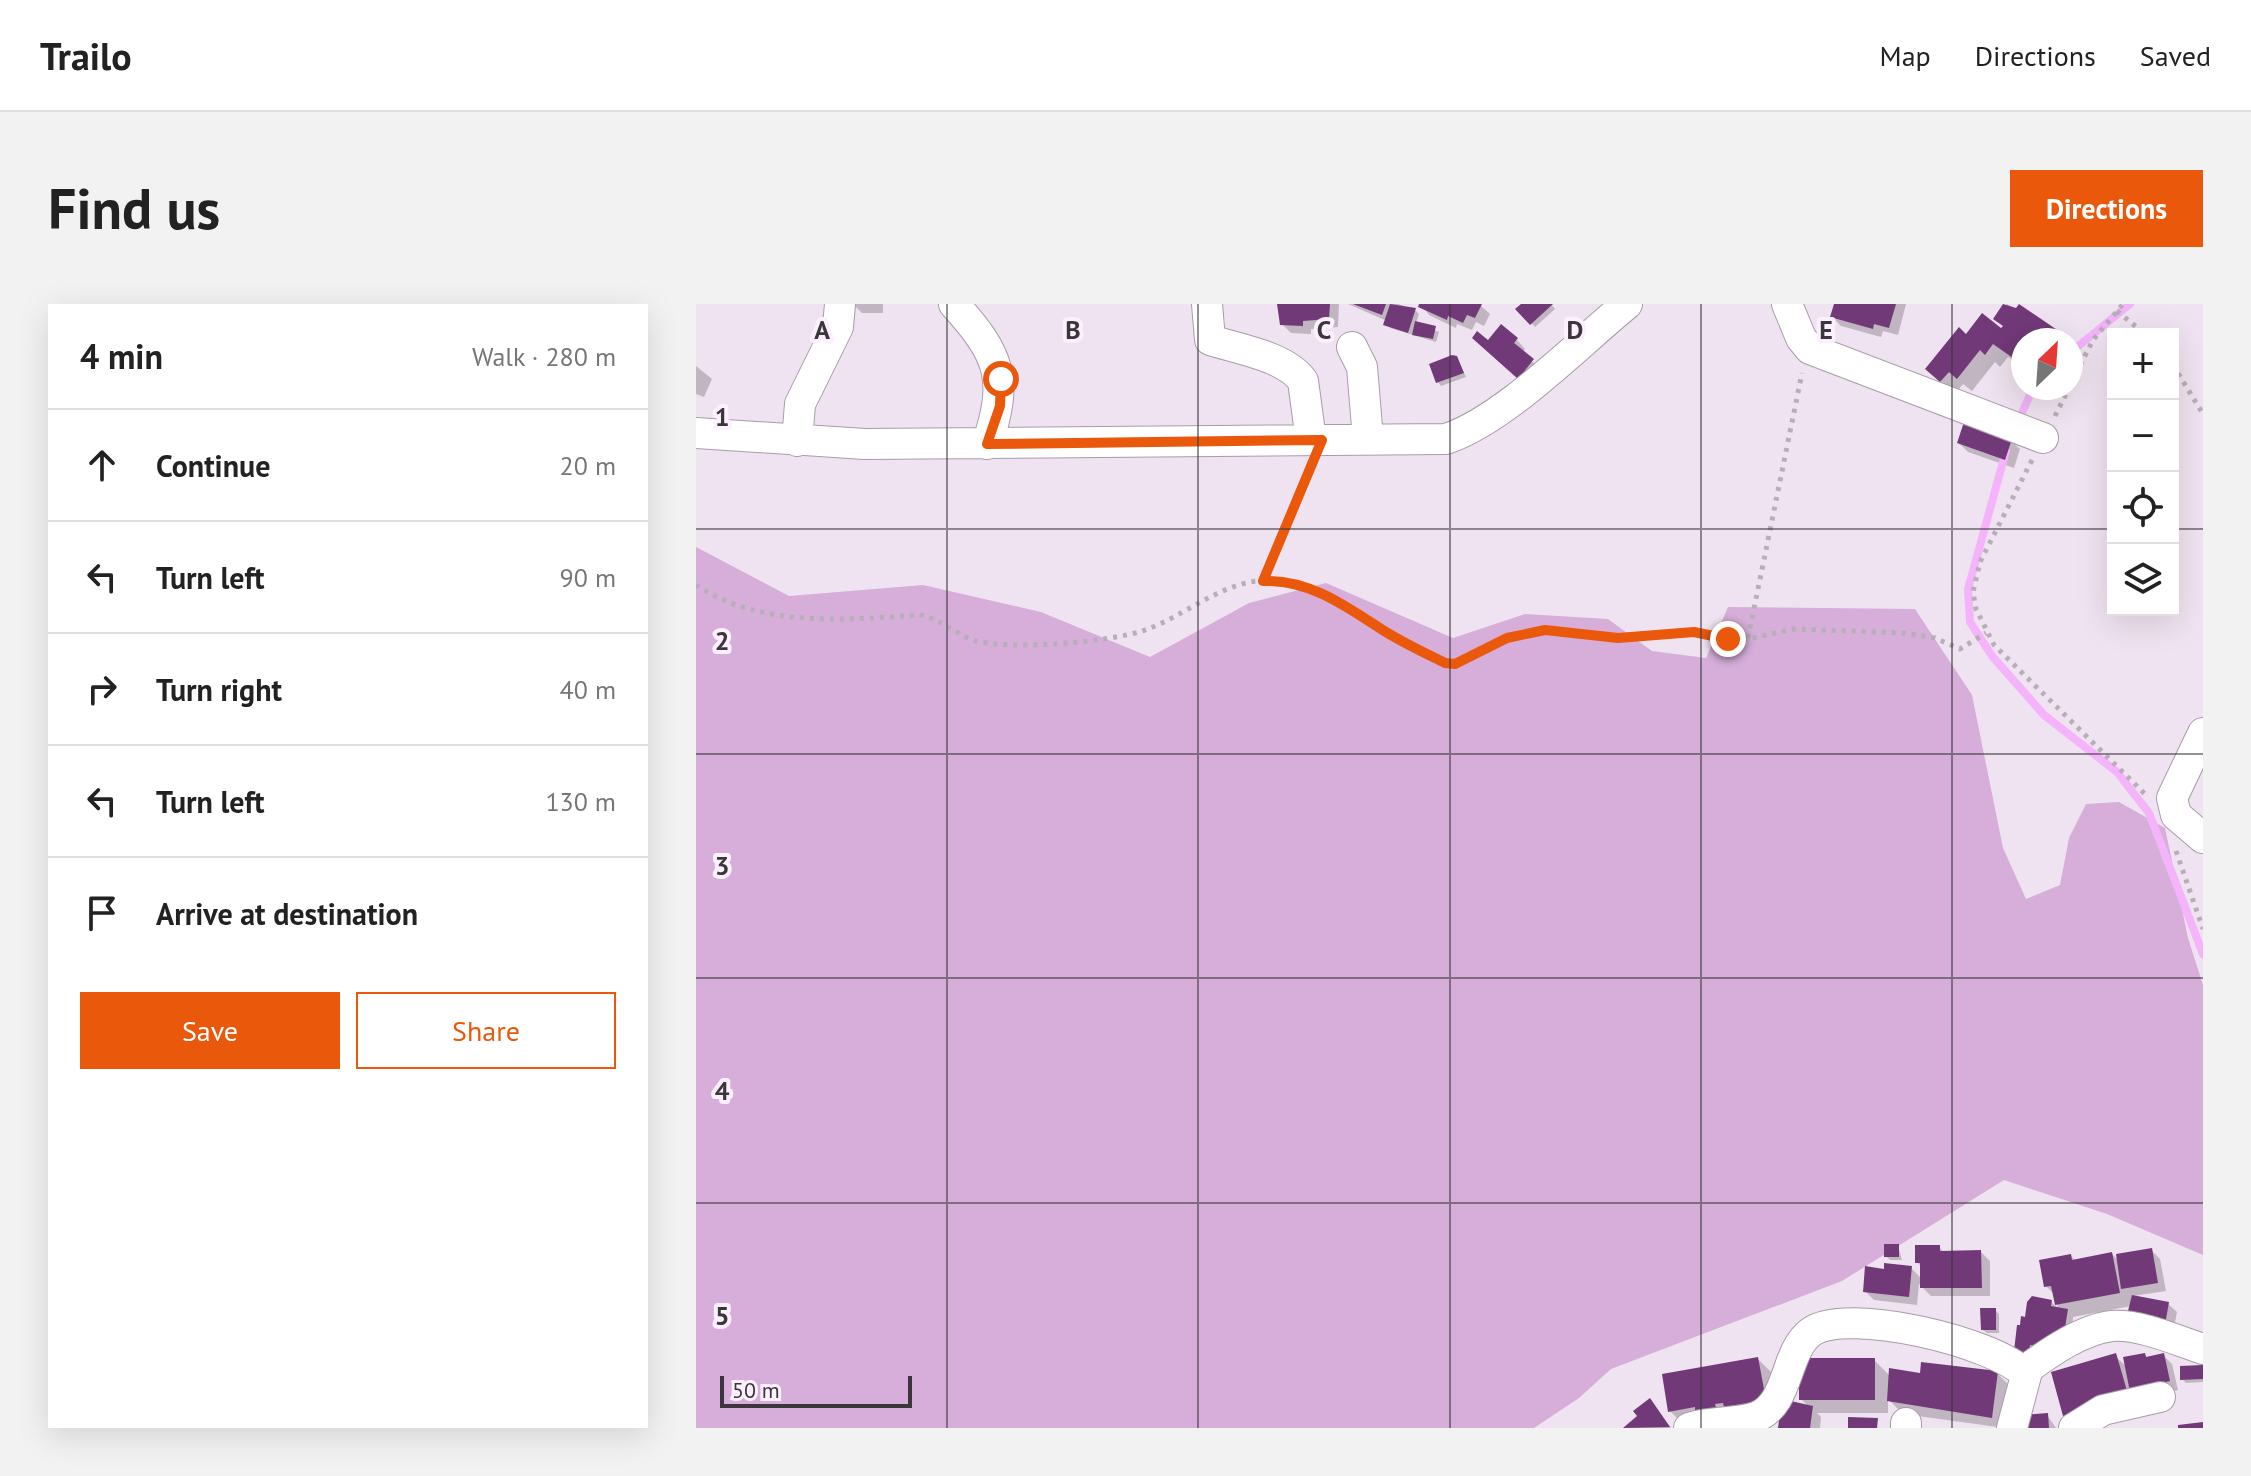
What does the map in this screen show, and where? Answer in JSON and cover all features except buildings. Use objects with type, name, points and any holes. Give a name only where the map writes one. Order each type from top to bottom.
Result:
[{"type":"street","points":[[797,441],[800,404],[838,327],[840,304]]},
{"type":"street","points":[[954,304],[986,347],[1001,379],[1000,406],[987,444]]},
{"type":"street","points":[[1207,304],[1210,340],[1260,356],[1299,375],[1316,440]]},
{"type":"street","points":[[696,433],[797,441],[987,444],[1446,439],[1476,427],[1627,304]]},
{"type":"street","points":[[1787,304],[1808,346],[1839,363],[2043,438]]},
{"type":"street","points":[[1352,347],[1362,367],[1368,439]]},
{"type":"street","points":[[2203,733],[2172,798],[2163,808],[2203,838]]},
{"type":"street","points":[[1689,1428],[1756,1416],[1769,1408],[1798,1345],[1812,1331],[1835,1323],[1865,1322],[1929,1335],[1994,1353],[2015,1363],[2025,1374]]},
{"type":"street","points":[[2012,1428],[2028,1368],[2054,1351],[2113,1326],[2203,1349]]},
{"type":"street","points":[[2074,1428],[2103,1410],[2160,1397]]},
{"type":"path","points":[[2083,360],[2093,340],[2123,304]]},
{"type":"path","points":[[2117,311],[2138,328]]},
{"type":"path","points":[[1748,639],[1808,346]]},
{"type":"path","points":[[2179,375],[2203,414]]},
{"type":"path","points":[[2063,400],[1980,562],[1973,592],[1986,633],[2163,808],[2203,929]]},
{"type":"path","points":[[1263,581],[1316,440]]},
{"type":"path","points":[[696,585],[719,600],[755,612],[802,617],[919,615],[942,622],[975,640],[1011,643],[1070,642],[1142,631],[1216,595],[1263,581],[1309,588],[1334,598],[1379,628],[1445,663],[1455,664],[1507,638],[1545,630],[1618,638],[1694,632],[1748,639],[1794,629],[1904,633],[1935,638],[1960,649],[1986,633]]},
{"type":"shaded area","points":[[696,547],[789,596],[923,585],[1041,612],[1150,657],[1249,603],[1326,583],[1453,638],[1525,614],[1608,619],[1652,651],[1706,658],[1728,607],[1915,609],[1972,695],[2003,848],[2026,899],[2060,885],[2069,838],[2086,804],[2119,802],[2165,828],[2188,938],[2203,985],[2203,1255],[2107,1214],[2004,1180],[1842,1281],[1611,1369],[1579,1398],[1534,1428],[696,1428]]},
{"type":"waterway","points":[[2083,342],[2130,304]]},
{"type":"waterway","points":[[2017,424],[2028,400]]},
{"type":"waterway","points":[[2006,451],[1968,589],[1970,622],[1992,656],[2044,715],[2117,772],[2149,813],[2203,954]]},
{"type":"route","points":[[1001,379],[1000,406],[987,444],[1322,440],[1263,581],[1309,588],[1334,598],[1379,628],[1445,663],[1455,664],[1471,658],[1507,638],[1545,630],[1618,638],[1694,632],[1728,639]]}]
